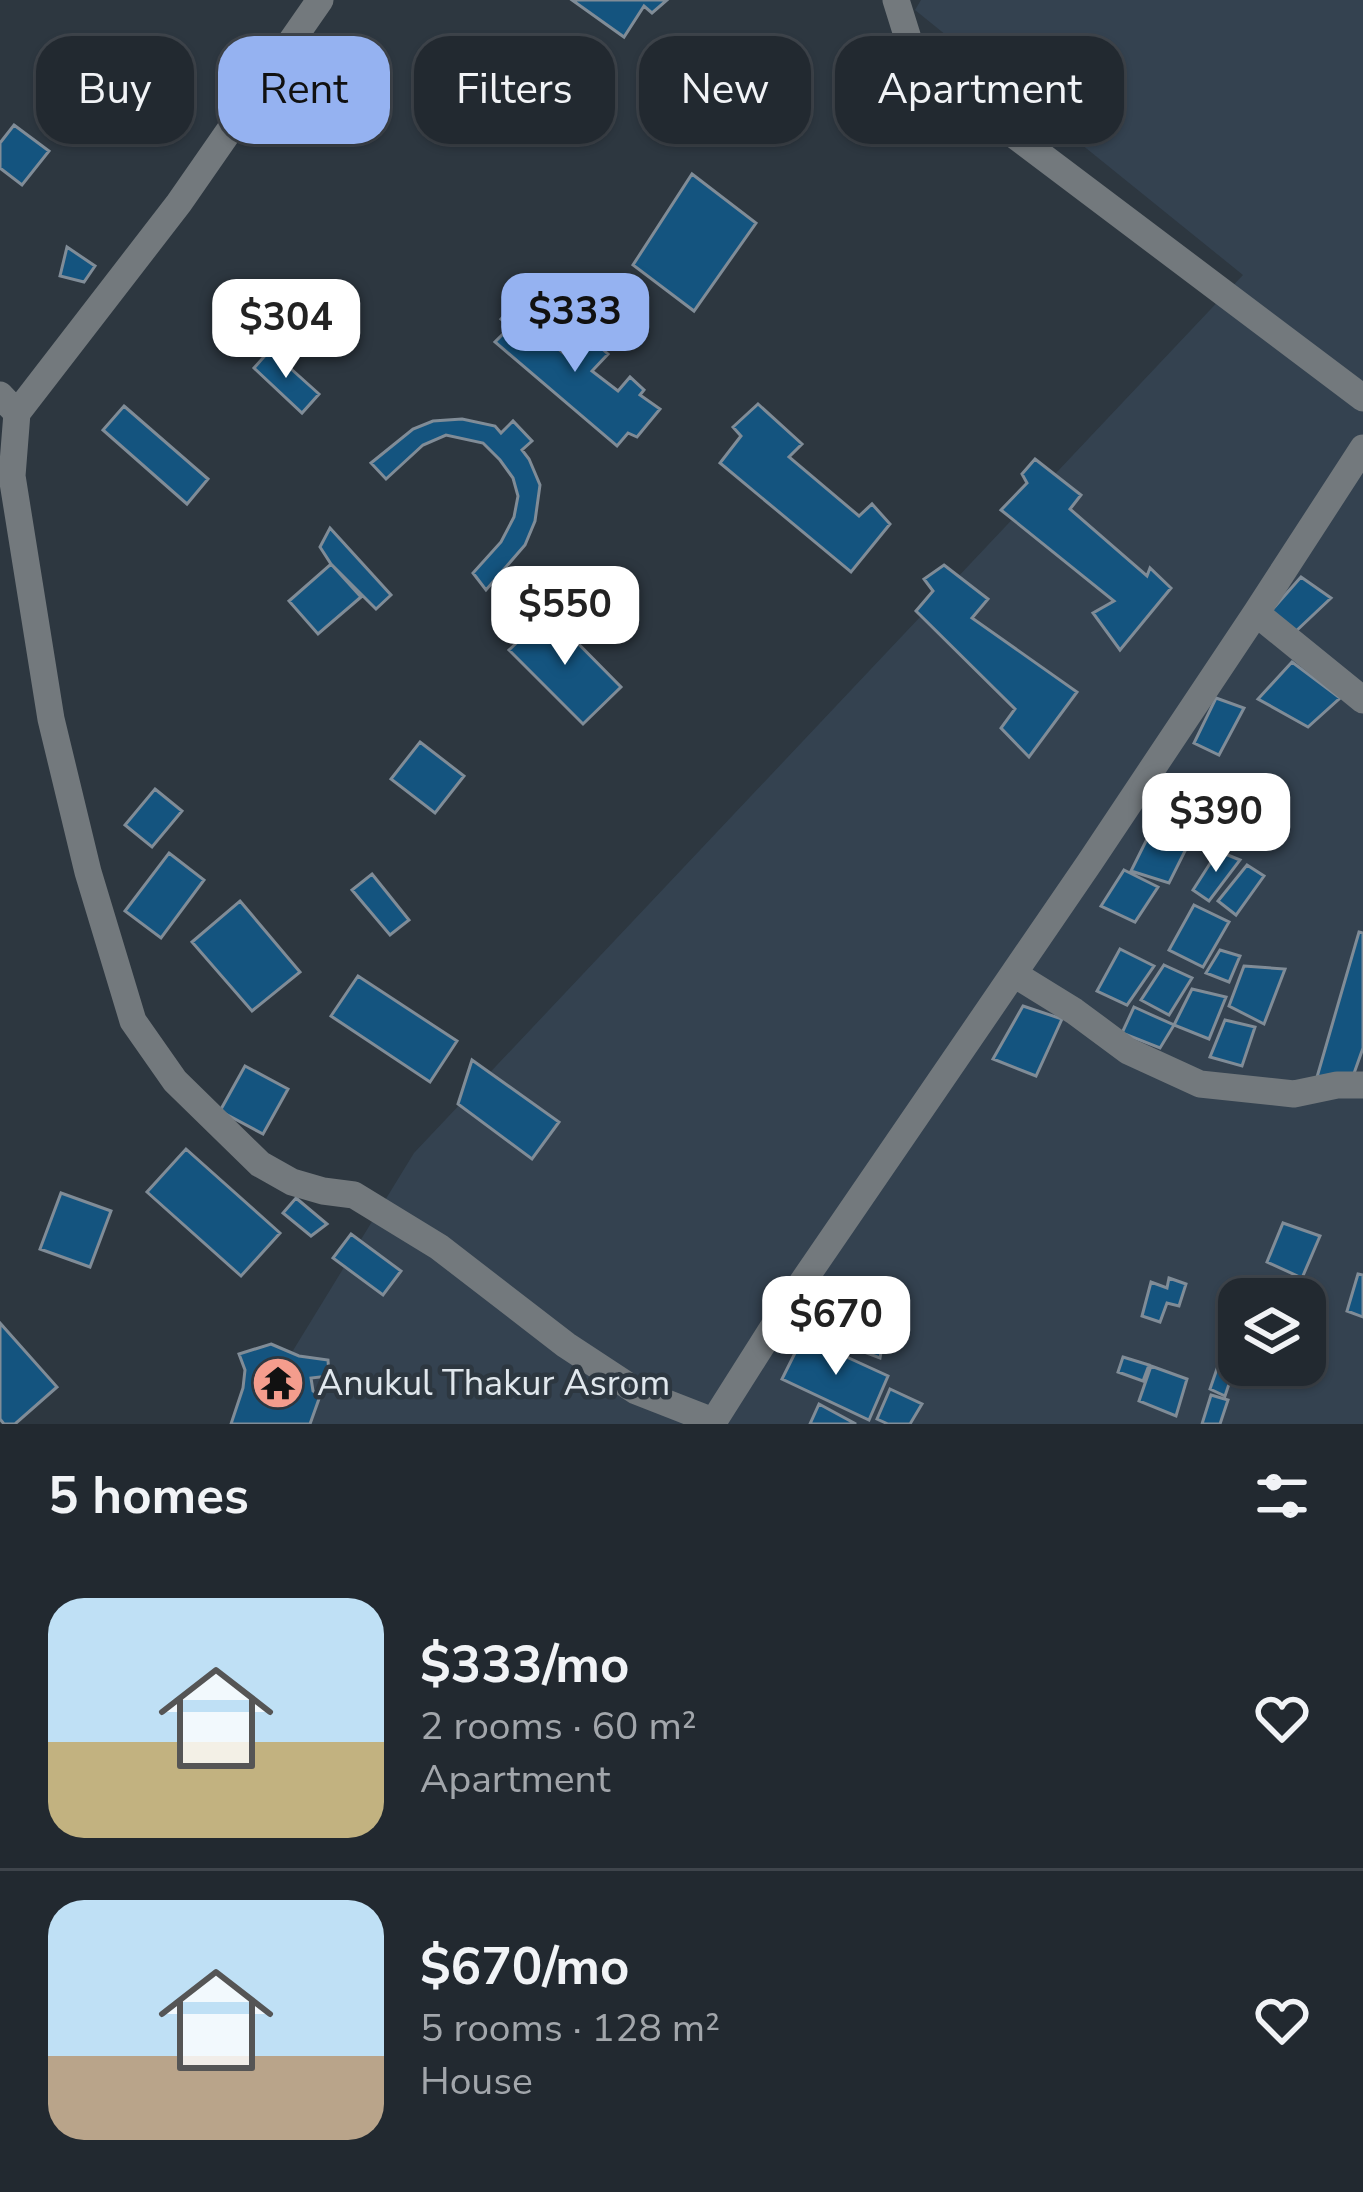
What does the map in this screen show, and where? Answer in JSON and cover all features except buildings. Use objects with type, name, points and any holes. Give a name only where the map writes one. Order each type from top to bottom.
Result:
[{"type":"street","points":[[320,0],[179,203],[8,404],[11,476],[51,719],[88,872],[133,1022],[175,1081],[260,1164],[292,1182],[354,1195],[439,1247],[566,1345],[636,1390],[713,1423],[793,1296],[1256,614],[1363,448]]},
{"type":"street","points":[[896,0],[911,48],[924,67],[1363,398]]},
{"type":"street","points":[[1256,614],[1363,700]]},
{"type":"street","points":[[1014,974],[1128,1052],[1200,1084],[1294,1094],[1363,1084]]},
{"type":"shaded area","points":[[921,0],[1363,0],[1363,1424],[248,1424],[414,1153],[1243,275],[1081,144],[1124,144],[1124,36],[947,36],[915,10]]},
{"type":"place","name":"Anukul Thakur Asrom","points":[[278,1383]]}]
